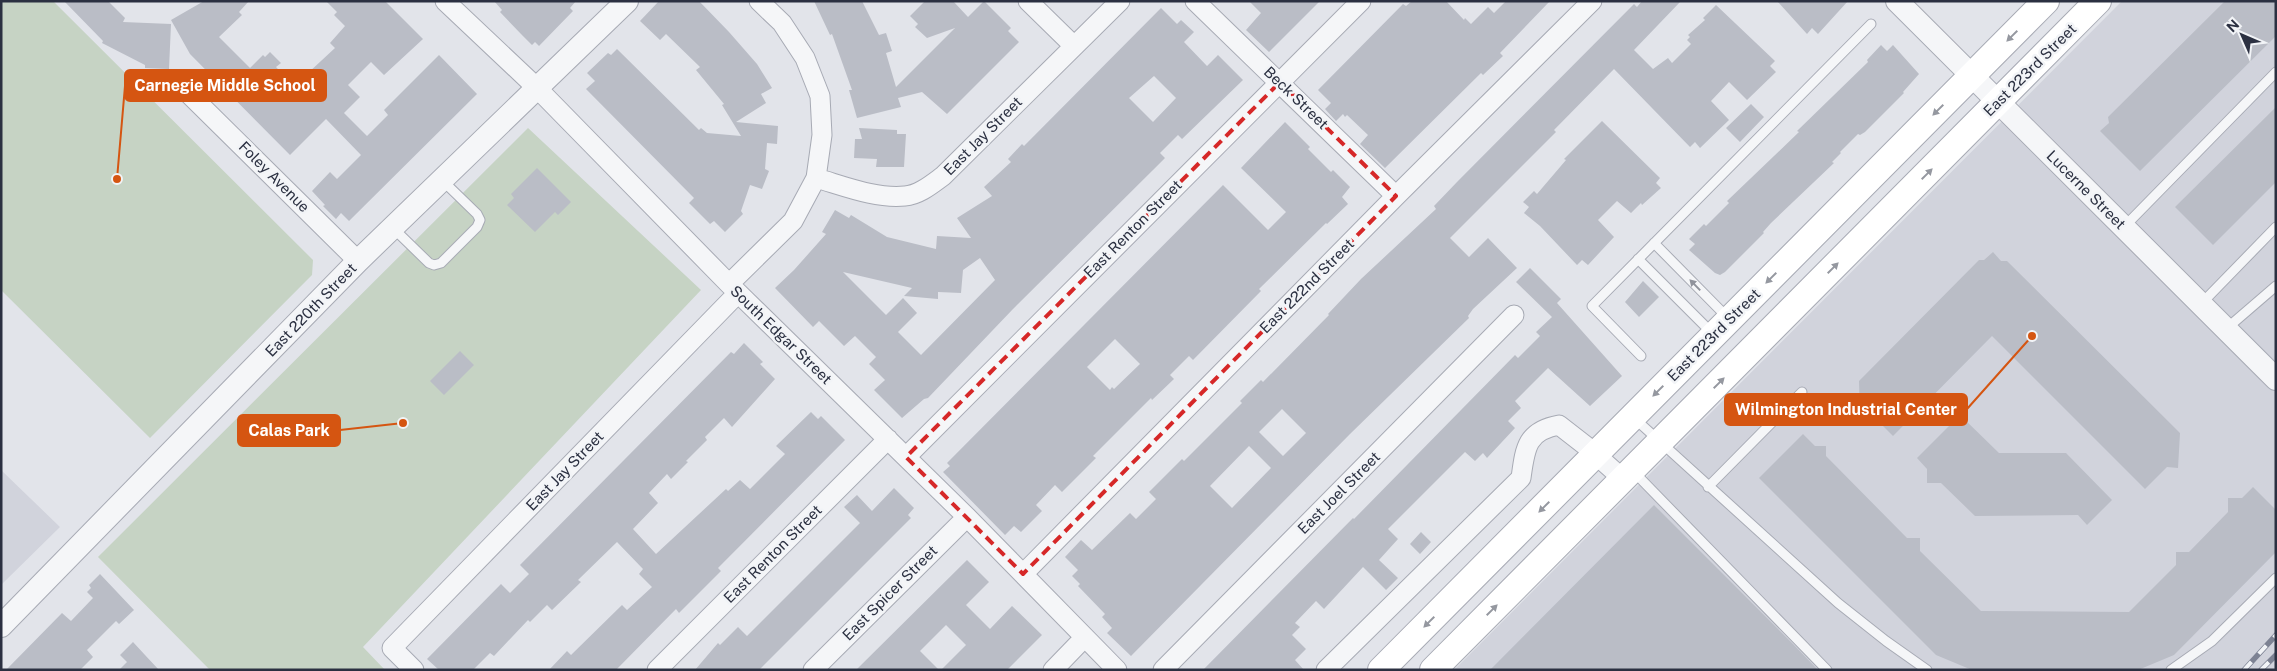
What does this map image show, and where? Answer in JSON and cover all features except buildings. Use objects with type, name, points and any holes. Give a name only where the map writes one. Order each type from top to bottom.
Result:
[{"type":"main road","name":"East 223rd Street","points":[[1381,670],[2046,1]]},
{"type":"main road","name":"East 223rd Street","points":[[1433,670],[2098,1]]},
{"type":"street","name":"South Edgar Street","points":[[444,1],[536,88],[734,288],[967,517],[1117,670]]},
{"type":"street","name":"East 220th Street","points":[[1,626],[358,261],[627,1]]},
{"type":"street","points":[[759,1],[782,23],[805,58],[820,96],[822,135],[816,178]]},
{"type":"street","points":[[1028,1],[1074,46]]},
{"type":"street","name":"East Jay Street","points":[[414,670],[392,648],[734,288],[793,221],[816,178],[867,192],[887,195],[906,196],[925,189],[943,176],[1120,1]]},
{"type":"street","name":"Beck Street","points":[[1195,1],[1396,196]]},
{"type":"street","name":"East Renton Street","points":[[906,457],[1362,1]]},
{"type":"street","name":"East 222nd Street","points":[[1023,574],[1396,196],[1592,1]]},
{"type":"street","name":"Lucerne Street","points":[[1897,1],[2276,379]]},
{"type":"street","name":"Foley Avenue","points":[[189,94],[358,261]]},
{"type":"street","name":"East Joel Street","points":[[1163,670],[1514,316]]},
{"type":"street","points":[[1326,670],[1521,478],[1525,451],[1532,438],[1544,428],[1559,426],[1595,455],[1627,475]]},
{"type":"street","name":"East Renton Street","points":[[657,670],[888,439]]},
{"type":"street","name":"East Spicer Street","points":[[813,670],[967,517]]},
{"type":"street","points":[[1053,670],[1084,638]]},
{"type":"lane","points":[[1640,356],[1592,306],[1871,24]]},
{"type":"lane","points":[[2124,228],[2276,72]]},
{"type":"lane","points":[[393,228],[431,264],[438,265],[477,227],[480,220],[477,214],[442,180]]},
{"type":"lane","points":[[2201,304],[2276,227]]},
{"type":"lane","points":[[1654,243],[1722,327]]},
{"type":"lane","points":[[1638,259],[1722,327]]},
{"type":"lane","points":[[2226,329],[2276,286]]},
{"type":"lane","points":[[1708,487],[1802,392]]},
{"type":"lane","points":[[1633,417],[1838,603],[1927,670]]},
{"type":"lane","points":[[1627,475],[1827,670]]},
{"type":"lane","points":[[2171,670],[2212,641],[2276,578]]},
{"type":"highlighted area","points":[[1280,82],[1396,196],[1023,574],[906,457]]},
{"type":"shaded area","points":[[2122,1],[2276,1],[2276,670],[1454,670]]},
{"type":"shaded area","points":[[1,470],[60,527],[1,585]]},
{"type":"green space","points":[[1,1],[53,1],[313,260],[312,275],[150,438],[1,290]]},
{"type":"green space","points":[[528,128],[701,290],[363,647],[385,670],[210,670],[98,557]]},
{"type":"railway","points":[[2244,670],[2276,635]]},
{"type":"railway","points":[[2261,670],[2276,655]]},
{"type":"place","name":"Carnegie Middle School","points":[[117,179]]},
{"type":"place","name":"Wilmington Industrial Center","points":[[2032,336]]},
{"type":"place","name":"Calas Park","points":[[403,423]]}]
